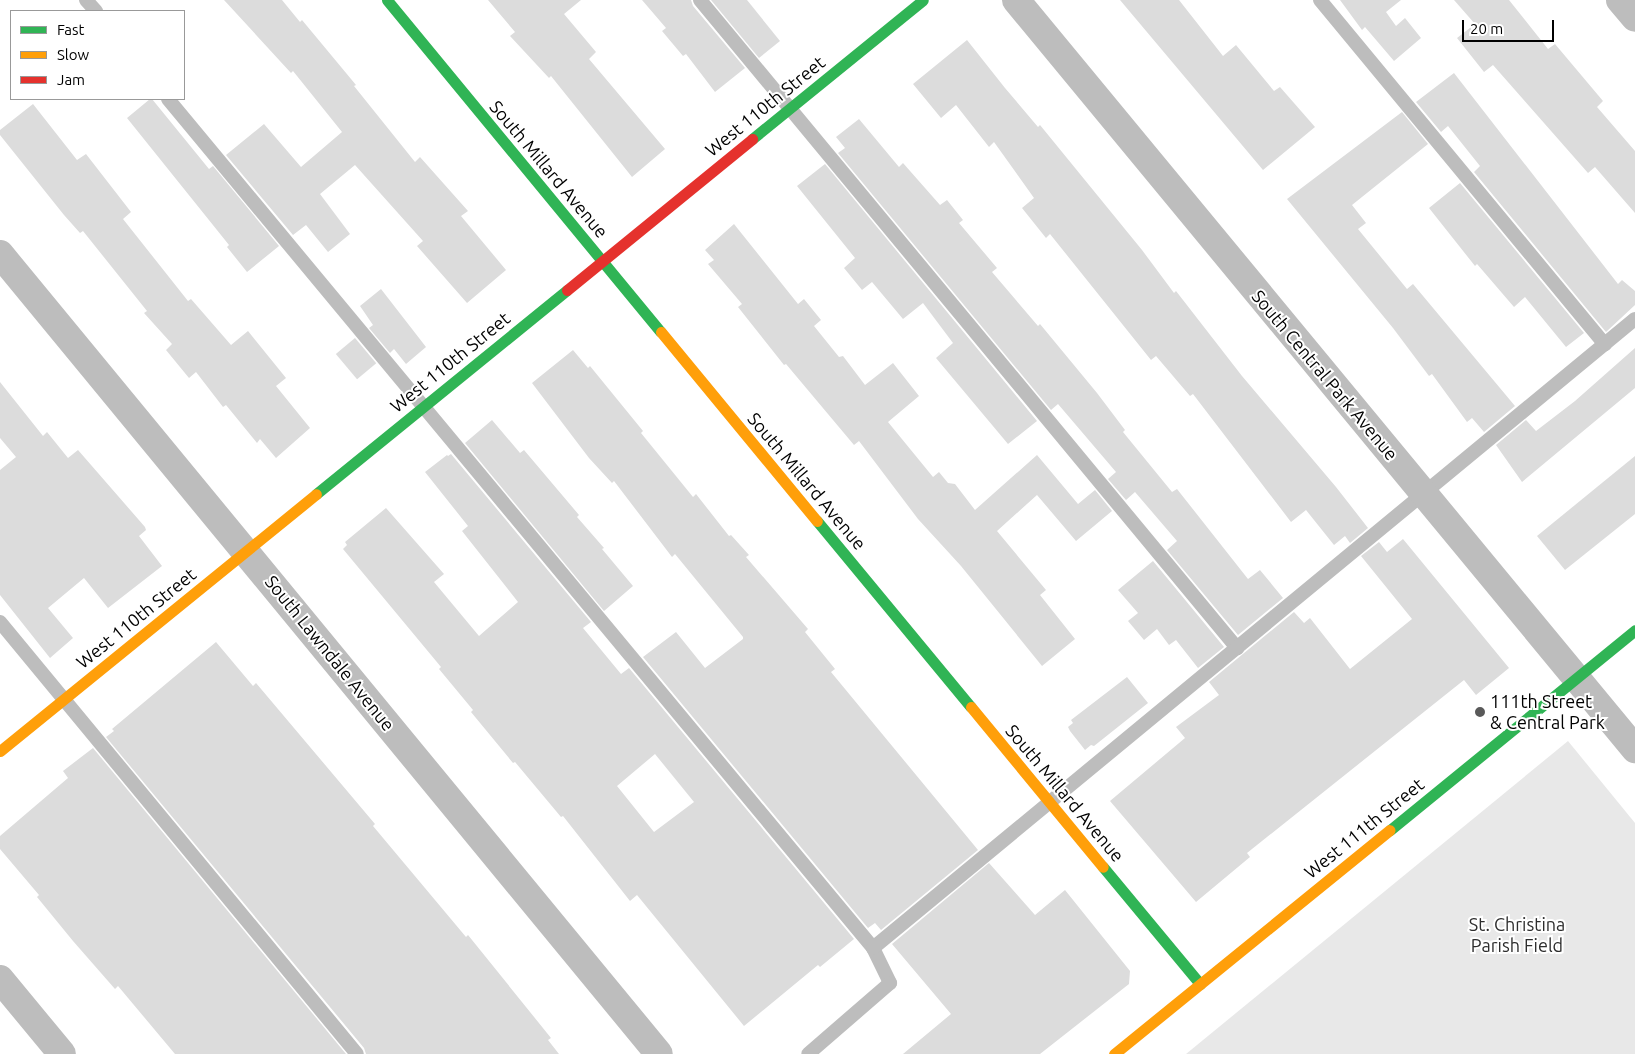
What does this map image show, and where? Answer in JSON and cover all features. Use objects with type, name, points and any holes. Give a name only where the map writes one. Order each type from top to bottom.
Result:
[{"type":"street","name":"South Millard Avenue","points":[[388,0],[1200,984]]},
{"type":"street","name":"West 110th Street","points":[[0,751],[923,0]]},
{"type":"street","name":"South Central Park Avenue","points":[[1016,0],[1635,749]]},
{"type":"street","points":[[1620,0],[1635,18]]},
{"type":"street","name":"South Lawndale Avenue","points":[[0,254],[246,550],[658,1054]]},
{"type":"street","name":"West 111th Street","points":[[1114,1054],[1635,630]]},
{"type":"street","points":[[0,979],[62,1054]]},
{"type":"lane","points":[[86,0],[95,10]]},
{"type":"lane","points":[[700,0],[1237,648]]},
{"type":"lane","points":[[1320,0],[1605,344]]},
{"type":"lane","points":[[169,100],[873,948],[890,983],[808,1054]]},
{"type":"lane","points":[[873,948],[1635,320]]},
{"type":"lane","points":[[0,622],[357,1054]]},
{"type":"green space","name":"St. Christina Parish Field","points":[[1568,741],[1635,823],[1635,1054],[1186,1054]]},
{"type":"building","points":[[224,0],[282,0],[300,22],[302,20],[356,85],[354,86],[415,162],[420,157],[468,211],[461,216],[506,270],[467,303],[417,246],[423,241],[355,165],[320,194],[350,234],[328,252],[306,225],[293,235],[226,155],[264,124],[301,167],[342,132],[293,71],[291,73]]},
{"type":"building","points":[[488,0],[581,0],[564,14],[596,52],[589,59],[665,149],[632,177],[551,76],[549,78],[510,36],[515,32]]},
{"type":"building","points":[[642,0],[691,0],[693,6],[745,68],[715,92],[686,54],[683,56],[662,31],[666,28]]},
{"type":"building","points":[[711,0],[747,0],[780,41],[759,58]]},
{"type":"building","points":[[1120,0],[1179,0],[1223,56],[1236,45],[1274,91],[1280,87],[1315,127],[1263,170]]},
{"type":"building","points":[[1340,0],[1401,0],[1386,12],[1396,26],[1405,18],[1421,38],[1394,61],[1365,27],[1362,30]]},
{"type":"building","points":[[1454,0],[1509,0],[1548,49],[1555,44],[1603,101],[1597,107],[1635,151],[1635,213],[1595,167],[1588,173],[1493,65],[1484,72],[1457,38],[1475,24]]},
{"type":"building","points":[[967,40],[1038,127],[1040,125],[1142,250],[1174,293],[1176,291],[1242,376],[1336,487],[1368,528],[1350,543],[1345,536],[1334,545],[1306,510],[1291,522],[1193,394],[1190,396],[1156,356],[1151,360],[1050,234],[1046,238],[1022,208],[1034,198],[994,142],[989,147],[956,105],[941,118],[913,84]]},
{"type":"building","points":[[1454,73],[1618,284],[1622,280],[1635,291],[1635,305],[1606,332],[1474,172],[1480,166],[1448,126],[1441,132],[1416,102]]},
{"type":"building","points":[[149,100],[153,100],[209,169],[213,166],[279,246],[247,272],[227,247],[229,245],[127,118]]},
{"type":"building","points":[[33,104],[77,160],[86,154],[131,212],[123,219],[188,301],[191,299],[231,345],[248,331],[286,378],[276,386],[310,428],[276,458],[260,439],[257,443],[226,405],[223,407],[196,372],[189,378],[166,350],[172,344],[144,313],[147,311],[83,231],[80,233],[64,215],[0,135],[0,130]]},
{"type":"building","points":[[1402,112],[1428,144],[1352,205],[1366,223],[1358,229],[1407,289],[1413,284],[1515,406],[1484,432],[1472,418],[1467,422],[1432,374],[1429,376],[1393,328],[1287,199]]},
{"type":"building","points":[[859,119],[899,167],[903,163],[940,205],[947,200],[963,220],[959,223],[997,268],[992,272],[1038,326],[1040,324],[1097,393],[1125,430],[1123,432],[1172,492],[1177,489],[1248,579],[1260,570],[1283,598],[1238,635],[1167,550],[1177,541],[1135,492],[1126,500],[1108,479],[1116,472],[1058,404],[1051,410],[838,153],[845,148],[836,137]]},
{"type":"building","points":[[825,164],[1037,421],[1008,444],[936,358],[953,343],[923,303],[903,319],[872,282],[862,290],[844,268],[855,258],[797,186]]},
{"type":"building","points":[[1460,183],[1584,333],[1566,347],[1525,297],[1514,307],[1477,264],[1475,266],[1429,208]]},
{"type":"building","points":[[734,224],[798,304],[804,299],[821,320],[814,326],[839,357],[843,356],[865,385],[893,363],[919,396],[888,422],[933,477],[939,472],[948,483],[955,484],[975,510],[1037,455],[1078,504],[1095,490],[1112,511],[1076,541],[1037,495],[997,531],[1046,590],[1040,595],[1075,639],[1042,666],[961,566],[918,519],[859,441],[854,445],[786,364],[784,365],[738,307],[742,304],[708,264],[714,260],[705,250]]},
{"type":"building","points":[[381,289],[426,347],[406,364],[394,349],[390,353],[369,328],[373,325],[360,306]]},
{"type":"building","points":[[355,338],[376,363],[357,379],[336,354]]},
{"type":"building","points":[[1635,348],[1635,388],[1522,482],[1496,445],[1526,420],[1536,431],[1575,401]]},
{"type":"building","points":[[573,350],[588,368],[590,366],[693,497],[696,494],[729,536],[731,535],[749,555],[746,557],[808,629],[805,632],[835,669],[831,672],[978,850],[881,930],[875,923],[868,928],[643,657],[676,632],[705,668],[743,639],[743,637],[675,554],[672,557],[614,481],[612,483],[589,458],[532,383]]},
{"type":"building","points":[[0,382],[43,436],[47,432],[68,458],[78,450],[145,527],[146,530],[139,536],[162,566],[108,608],[84,578],[48,608],[73,638],[50,658],[0,595],[0,470],[16,457],[0,438]]},
{"type":"building","points":[[492,420],[520,453],[524,450],[579,515],[577,517],[633,586],[604,611],[465,443]]},
{"type":"building","points":[[451,454],[591,622],[583,628],[621,674],[629,668],[854,939],[820,967],[818,965],[744,1026],[637,895],[630,901],[563,816],[561,817],[515,762],[513,763],[471,712],[473,710],[439,669],[441,667],[343,549],[347,545],[345,542],[386,508],[444,574],[434,582],[479,636],[518,602],[462,531],[468,526],[425,472]],"holes":[[[655,754],[694,802],[654,832],[617,786]]]},
{"type":"building","points":[[1635,456],[1635,514],[1565,570],[1537,536]]},
{"type":"building","points":[[1403,539],[1509,668],[1476,695],[1464,680],[1247,853],[1250,857],[1196,902],[1110,801],[1185,738],[1176,727],[1219,695],[1209,682],[1294,612],[1304,623],[1310,618],[1350,669],[1412,619],[1361,556],[1379,542],[1387,552]]},
{"type":"building","points":[[1153,561],[1224,647],[1198,668],[1176,640],[1169,645],[1157,629],[1144,640],[1128,621],[1138,613],[1118,590]]},
{"type":"building","points":[[216,642],[253,686],[256,683],[375,824],[373,826],[466,937],[468,935],[551,1038],[548,1040],[559,1054],[366,1054],[364,1048],[106,737],[114,731],[112,729]]},
{"type":"building","points":[[1127,677],[1148,703],[1094,746],[1091,745],[1085,750],[1068,727],[1073,723],[1071,720]]},
{"type":"building","points":[[93,748],[346,1054],[175,1054],[118,986],[115,989],[73,941],[37,897],[39,895],[0,849],[0,836],[68,778],[63,771]]},
{"type":"building","points":[[989,863],[1035,915],[1065,890],[1130,971],[1129,984],[1040,1054],[903,1054],[951,1014],[892,944]]},
{"type":"traffic: fast","points":[[387,0],[661,332]]},
{"type":"traffic: fast","points":[[752,139],[923,0]]},
{"type":"traffic: fast","points":[[316,494],[567,290]]},
{"type":"traffic: fast","points":[[817,521],[971,707]]},
{"type":"traffic: fast","points":[[1390,830],[1635,630]]},
{"type":"traffic: fast","points":[[1103,867],[1200,984]]},
{"type":"traffic: slow","points":[[661,332],[817,521]]},
{"type":"traffic: slow","points":[[0,751],[316,494]]},
{"type":"traffic: slow","points":[[971,707],[1103,867]]},
{"type":"traffic: slow","points":[[1114,1054],[1390,830]]},
{"type":"traffic: jam","points":[[567,290],[752,139]]},
{"type":"place","name":"111th Street & Central Park","points":[[1480,712]]}]
